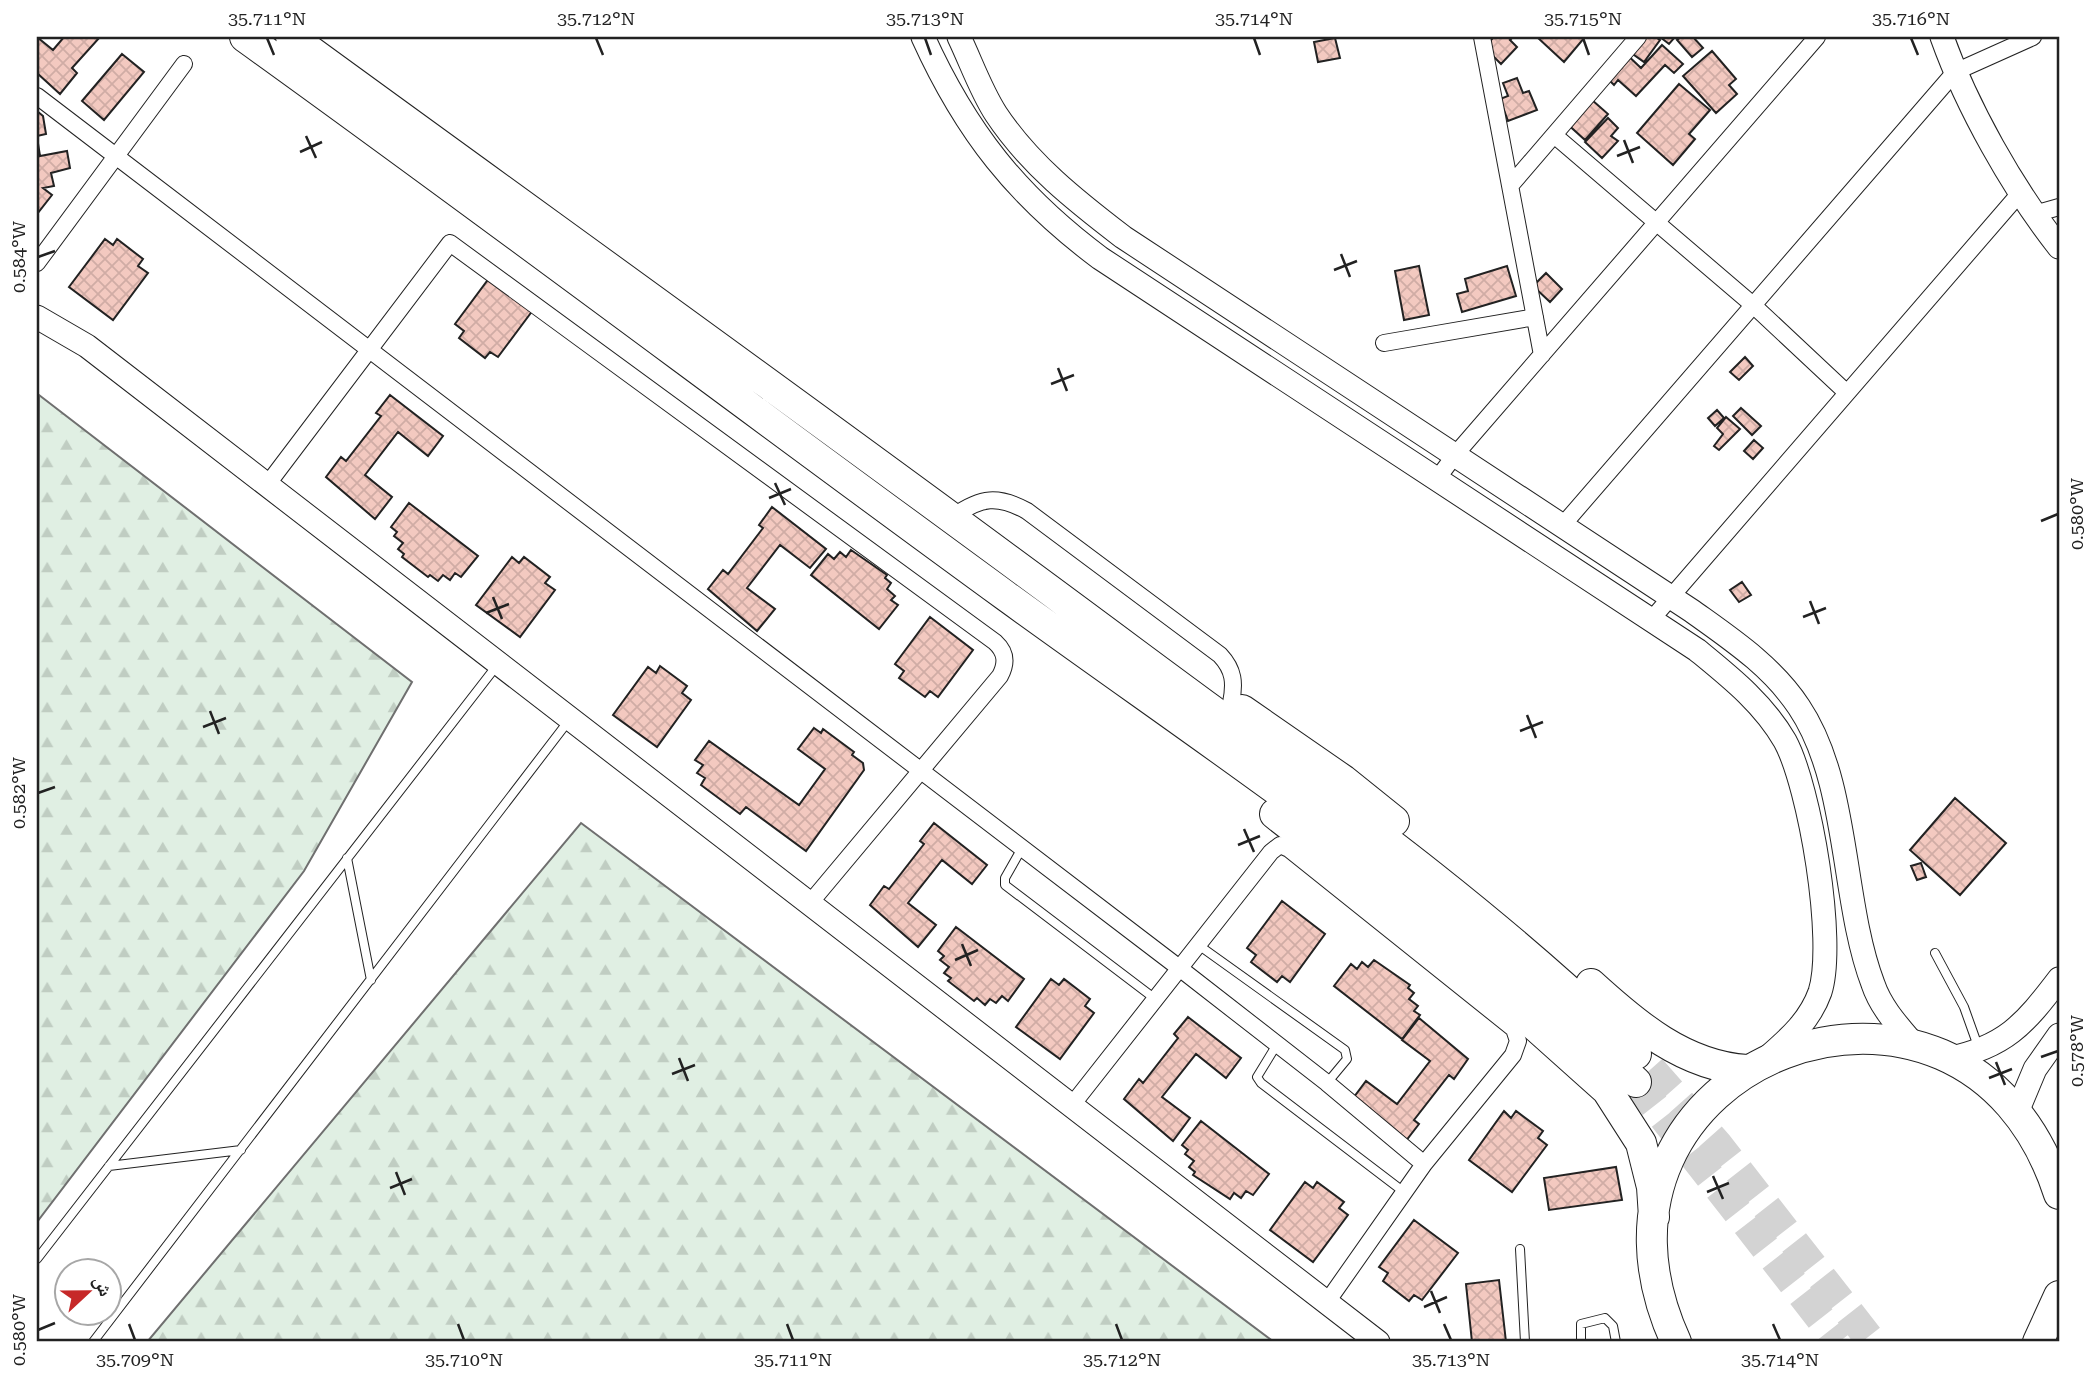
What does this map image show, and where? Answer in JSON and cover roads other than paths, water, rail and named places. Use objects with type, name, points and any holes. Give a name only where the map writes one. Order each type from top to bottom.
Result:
[{"type":"highway","points":[[245,37],[1006,596],[1327,827],[1511,968],[1644,1076],[1583,1003],[1460,897],[954,516],[291,37]]},
{"type":"highway","points":[[1006,596],[1063,654],[1394,905],[1457,956],[1586,1069],[1622,1110],[1642,1143],[1652,1186],[1654,1217]]},
{"type":"highway","points":[[1117,640],[1168,663],[1343,780],[1547,943],[1647,1031],[1696,1059],[1723,1069],[1756,1065]]},
{"type":"highway","points":[[1676,1342],[1655,1284],[1651,1251],[1654,1217],[1663,1178],[1684,1133],[1702,1109],[1756,1065],[1793,1048],[1844,1039],[1885,1039],[1915,1046],[1947,1059],[1983,1080],[2017,1112],[2040,1146],[2059,1194]]},
{"type":"highway","points":[[2038,1342],[2058,1304]]},
{"type":"street","points":[[923,37],[969,124],[995,162],[1055,224],[1100,258],[1697,650],[1739,684],[1763,709],[1786,743],[1799,781],[1810,828],[1824,916],[1824,968],[1820,991],[1797,1032],[1756,1065]]},
{"type":"street","points":[[959,37],[995,113],[1050,177],[1081,205],[1123,237],[1669,596],[1741,646],[1777,678],[1800,709],[1819,750],[1833,797],[1858,926],[1873,987],[1886,1010],[1915,1046]]},
{"type":"street","points":[[1482,37],[1542,355]]},
{"type":"street","points":[[1510,186],[1639,37]]},
{"type":"street","points":[[1437,479],[1817,37]]},
{"type":"street","points":[[1942,37],[1955,72],[2020,193],[2059,247]]},
{"type":"street","points":[[1562,526],[1955,72],[2033,37]]},
{"type":"street","points":[[37,263],[184,64]]},
{"type":"street","points":[[37,96],[1178,967],[1276,1046],[1327,1083],[1424,1164]]},
{"type":"street","points":[[1554,135],[1753,305],[1847,393]]},
{"type":"street","points":[[1651,620],[2020,193]]},
{"type":"street","points":[[2034,214],[2059,207]]},
{"type":"street","points":[[267,485],[450,243],[995,642],[1004,655],[1003,671],[810,903]]},
{"type":"street","points":[[37,317],[87,346],[1378,1342]]},
{"type":"street","points":[[1384,343],[1535,317]]},
{"type":"street","points":[[954,516],[978,501],[992,498],[1009,502],[1027,511],[1220,655],[1228,664],[1234,678],[1231,703]]},
{"type":"street","points":[[1072,1105],[1270,852],[1279,845],[1289,849],[1514,1029],[1518,1041],[1513,1055],[1424,1164],[1327,1302]]},
{"type":"street","points":[[1947,1059],[1980,1052],[1996,1044],[2026,1022],[2059,979]]},
{"type":"street","points":[[2017,1112],[2035,1069],[2059,1035]]},
{"type":"lane","points":[[37,1259],[498,663]]},
{"type":"lane","points":[[93,1342],[571,719]]},
{"type":"lane","points":[[1022,848],[1005,878],[1005,886],[1154,998]]},
{"type":"lane","points":[[347,858],[371,980]]},
{"type":"lane","points":[[1197,944],[1345,1050],[1347,1059],[1327,1083]]},
{"type":"lane","points":[[1935,953],[1964,1007],[1980,1052]]},
{"type":"lane","points":[[1276,1046],[1258,1071],[1256,1077],[1261,1083],[1404,1193]]},
{"type":"lane","points":[[109,1166],[241,1150]]},
{"type":"lane","points":[[1520,1249],[1525,1342]]},
{"type":"lane","points":[[1581,1342],[1581,1324],[1605,1318],[1613,1326],[1616,1342]]},
{"type":"tunnel","points":[[1651,1069],[1718,1145],[1872,1342]]},
{"type":"tunnel","points":[[1636,1082],[1839,1342]]}]
